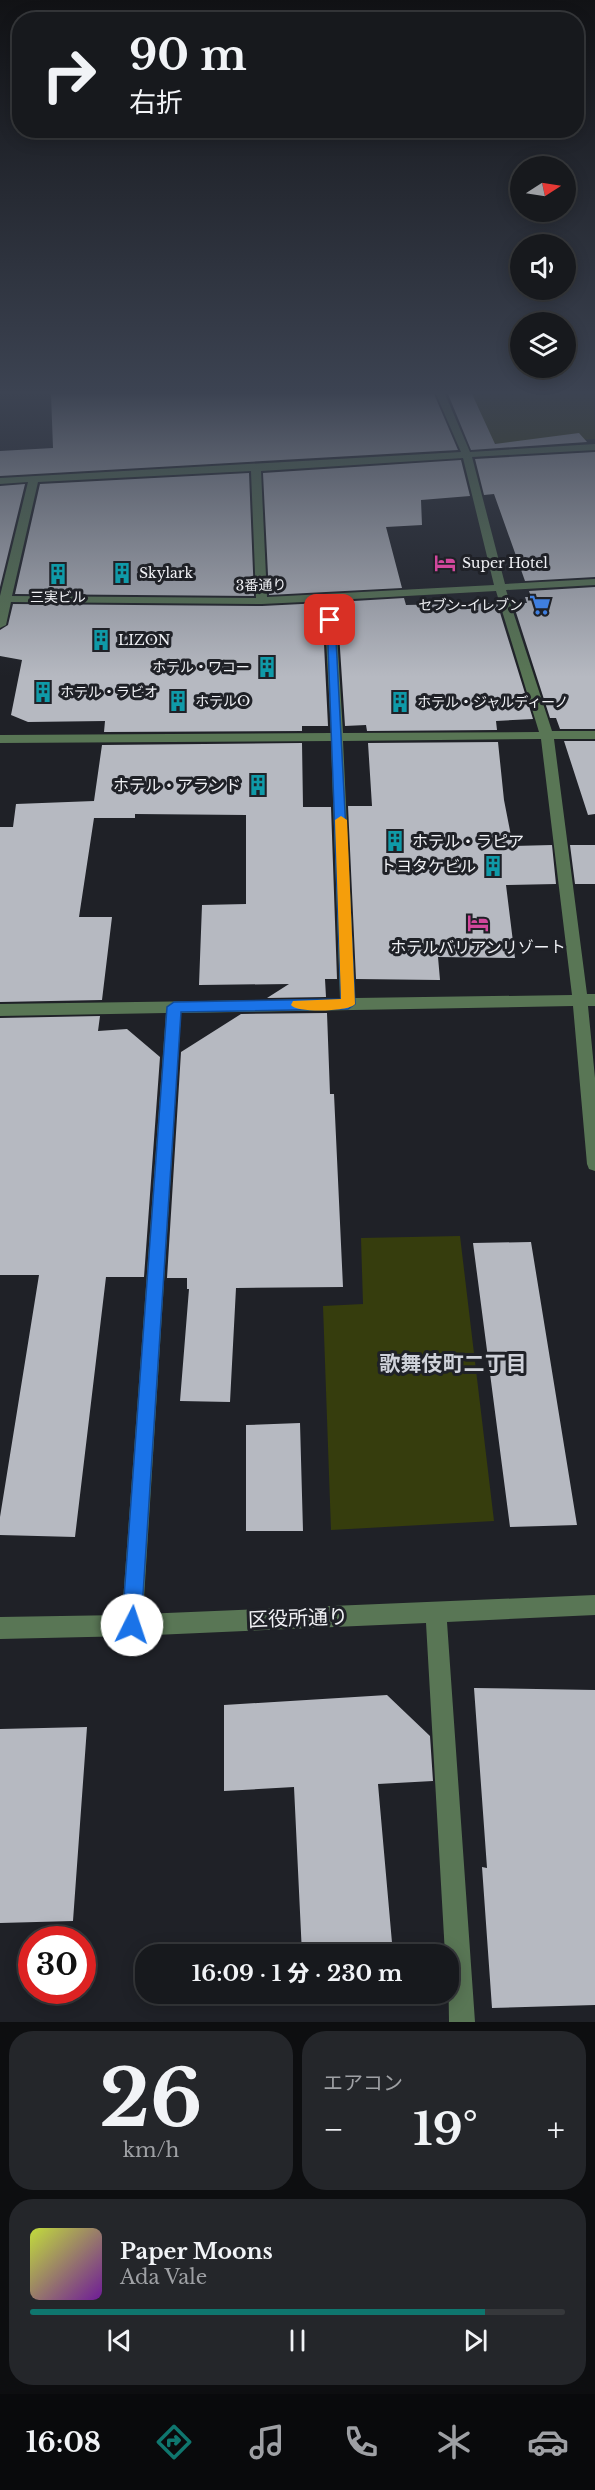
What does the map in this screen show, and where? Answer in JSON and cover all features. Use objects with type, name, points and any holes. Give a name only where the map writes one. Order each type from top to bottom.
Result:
[{"type":"street","points":[[0,625],[3,599],[32,488]]},
{"type":"street","points":[[257,488],[262,601]]},
{"type":"street","points":[[475,488],[500,587],[547,736],[588,1000],[595,1164]]},
{"type":"street","name":"3番通り","points":[[3,599],[262,601],[595,582]]},
{"type":"street","points":[[329,597],[348,1004]]},
{"type":"street","points":[[0,739],[595,735]]},
{"type":"street","points":[[0,1010],[588,1000]]},
{"type":"street","points":[[132,1625],[174,1007]]},
{"type":"street","name":"区役所通り","points":[[0,1628],[132,1625],[595,1605]]},
{"type":"street","points":[[436,1612],[462,2022]]},
{"type":"green space","points":[[460,1236],[494,1521],[331,1530],[323,1306],[363,1304],[361,1238]]},
{"type":"building","points":[[0,488],[24,488],[0,587]]},
{"type":"building","points":[[39,488],[250,488],[254,596],[15,594]]},
{"type":"building","points":[[264,488],[468,488],[470,496],[421,500],[422,525],[386,527],[402,588],[269,595]]},
{"type":"building","points":[[482,488],[595,488],[595,577],[525,581],[494,494],[484,495]]},
{"type":"building","points":[[595,587],[595,729],[560,729],[556,718],[550,718],[513,603],[527,603],[525,597],[531,597],[529,591]]},
{"type":"building","points":[[404,598],[406,605],[497,603],[533,719],[496,721],[497,730],[367,731],[366,725],[345,726],[337,602]]},
{"type":"building","points":[[322,603],[328,726],[302,726],[302,731],[104,732],[105,721],[28,722],[11,715],[22,660],[0,656],[0,630],[8,625],[13,604],[262,606]]},
{"type":"building","points":[[564,741],[595,741],[595,814],[588,815]]},
{"type":"building","points":[[498,742],[504,800],[513,846],[552,845],[556,884],[506,885],[515,958],[438,957],[440,980],[356,979],[348,806],[372,806],[368,743]]},
{"type":"building","points":[[302,743],[303,807],[331,807],[337,979],[325,979],[326,997],[267,998],[289,984],[199,985],[202,905],[246,904],[246,815],[135,814],[135,818],[94,818],[79,917],[112,917],[102,1000],[0,1002],[0,827],[13,827],[16,804],[94,801],[102,745]]},
{"type":"building","points":[[570,845],[595,845],[595,884],[575,884]]},
{"type":"building","points":[[327,1013],[330,1094],[334,1094],[343,1287],[236,1288],[230,1402],[180,1401],[189,1289],[187,1289],[187,1278],[167,1278],[181,1052],[241,1014]]},
{"type":"building","points":[[100,1016],[98,1031],[127,1029],[160,1057],[144,1277],[106,1277],[75,1537],[0,1535],[0,1517],[39,1275],[0,1275],[0,1018]]},
{"type":"building","points":[[531,1242],[577,1525],[510,1527],[473,1243]]},
{"type":"building","points":[[300,1423],[303,1531],[246,1531],[246,1425]]},
{"type":"building","points":[[474,1688],[595,1690],[595,2005],[492,2008],[482,1867],[487,1868]]},
{"type":"building","points":[[387,1695],[430,1736],[433,1781],[378,1784],[392,1944],[302,1944],[294,1787],[224,1791],[224,1705]]},
{"type":"building","points":[[87,1727],[73,1921],[0,1923],[0,1729]]},
{"type":"slow traffic","points":[[297,1005],[348,1004],[341,820]]},
{"type":"place","name":"Super Hotel","points":[[445,563]]},
{"type":"place","name":"Skylark","points":[[122,573]]},
{"type":"place","name":"三実ビル","points":[[58,574]]},
{"type":"place","name":"セブン-イレブン","points":[[540,605]]},
{"type":"place","name":"LIZON","points":[[101,640]]},
{"type":"place","name":"ホテル・ワコー","points":[[267,667]]},
{"type":"place","name":"ホテル・ラビオ","points":[[43,692]]},
{"type":"place","name":"ホテルO","points":[[178,701]]},
{"type":"place","name":"ホテル・ジャルディーノ","points":[[400,702]]},
{"type":"place","name":"ホテル・アランド","points":[[258,785]]},
{"type":"place","name":"ホテル・ラピア","points":[[395,841]]},
{"type":"place","name":"トヨタケビル","points":[[493,866]]},
{"type":"place","name":"ホテルバリアンリゾート","points":[[478,923]]},
{"type":"district","name":"歌舞伎町二丁目","points":[[453,1364]]},
{"type":"route","points":[[132,1625],[174,1007],[348,1004],[330,620]]}]
